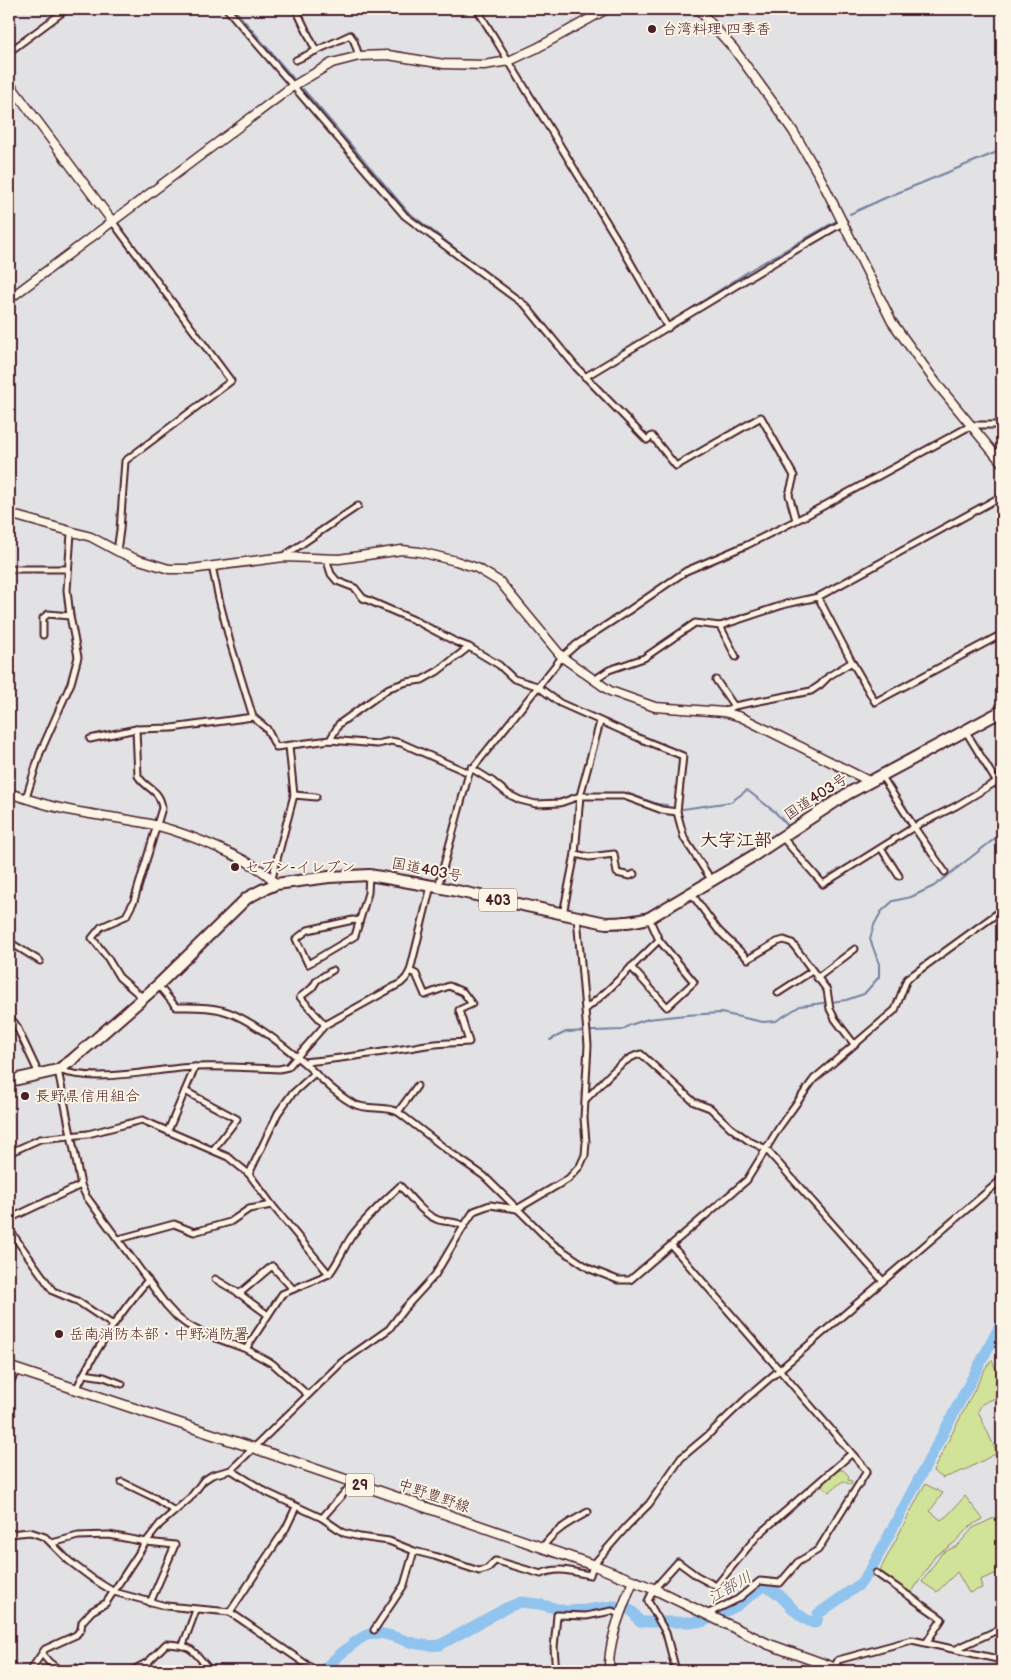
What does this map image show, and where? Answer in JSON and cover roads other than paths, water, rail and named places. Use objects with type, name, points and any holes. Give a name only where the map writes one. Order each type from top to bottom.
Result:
[{"type":"highway","name":"国道403号","points":[[9,1081],[58,1070],[72,1060],[144,999],[247,898],[274,881],[369,875],[435,886],[606,924],[649,918],[782,838],[846,794],[1002,711]]},
{"type":"main road","name":"中野豊野線","points":[[13,1368],[254,1448],[594,1565],[654,1589],[768,1644],[839,1670]]},
{"type":"street","points":[[9,52],[67,9]]},
{"type":"street","points":[[227,9],[405,216],[526,306],[585,377],[608,398],[625,419],[647,440],[652,436],[676,466],[761,417],[794,476],[789,495],[796,520]]},
{"type":"street","points":[[296,9],[316,51]]},
{"type":"street","points":[[477,9],[617,239],[668,328]]},
{"type":"street","points":[[9,299],[293,86],[332,63],[359,56],[388,55],[444,64],[484,65],[509,62],[607,9]]},
{"type":"street","points":[[698,9],[734,49],[778,108],[820,177],[844,222],[892,322],[937,384],[1002,463]]},
{"type":"street","points":[[296,60],[350,35],[354,40],[359,56]]},
{"type":"street","points":[[9,83],[231,381],[125,462],[120,530],[116,551]]},
{"type":"street","points":[[585,377],[844,222]]},
{"type":"street","points":[[58,1070],[67,1074],[87,1076],[195,1067],[279,1069],[288,1067],[325,1025],[406,978],[410,971],[470,770],[562,657],[577,644],[686,571],[747,545],[796,520],[972,425],[1002,425]]},
{"type":"street","points":[[594,680],[609,670],[644,658],[696,623],[720,626],[786,604],[818,597],[1002,496]]},
{"type":"street","points":[[284,557],[358,506]]},
{"type":"street","points":[[9,514],[91,537],[136,560],[169,569],[284,557],[326,558],[366,556],[402,550],[420,552],[456,561],[478,568],[492,576],[508,590],[562,657],[610,690],[655,707],[724,712],[741,718],[869,781]]},
{"type":"street","points":[[26,798],[40,753],[71,683],[78,657],[67,590],[72,532]]},
{"type":"street","points":[[326,558],[331,574],[337,581],[355,588],[362,598],[416,621],[469,647],[499,665],[514,679],[537,686],[560,703],[600,722],[683,756],[677,812],[684,838],[712,881]]},
{"type":"street","points":[[212,566],[230,642],[253,717],[267,729],[276,747],[330,740],[377,744],[390,741],[401,743],[470,770],[492,781],[508,794],[520,800],[536,804],[560,803],[580,796],[624,796],[662,810],[677,812]]},
{"type":"street","points":[[9,569],[68,569]]},
{"type":"street","points":[[818,597],[875,702],[1002,634]]},
{"type":"street","points":[[44,636],[43,618],[48,614],[70,616]]},
{"type":"street","points":[[720,626],[736,657]]},
{"type":"street","points":[[330,740],[339,724],[389,688],[407,682],[422,680],[438,671],[469,647]]},
{"type":"street","points":[[724,712],[734,706],[811,691],[829,676],[852,662]]},
{"type":"street","points":[[716,680],[734,706]]},
{"type":"street","points":[[90,739],[136,729],[172,728],[253,717]]},
{"type":"street","points":[[563,914],[575,854],[580,796],[600,722]]},
{"type":"street","points":[[136,729],[138,776],[159,795],[162,808],[134,901],[126,916],[101,927],[92,938],[107,956],[119,976],[144,999]]},
{"type":"street","points":[[965,730],[1002,791]]},
{"type":"street","points":[[9,794],[64,809],[156,826],[238,856],[274,881],[294,795],[289,746]]},
{"type":"street","points":[[881,774],[945,872]]},
{"type":"street","points":[[782,838],[823,884],[914,827],[956,806],[996,782]]},
{"type":"street","points":[[294,795],[316,798]]},
{"type":"street","points":[[881,848],[899,876]]},
{"type":"street","points":[[575,854],[589,857],[614,854],[617,873],[630,876],[634,874]]},
{"type":"street","points":[[359,921],[353,920],[308,930],[296,939],[308,964],[355,936],[368,893],[369,875]]},
{"type":"street","points":[[691,894],[718,930],[748,959],[777,942],[784,940],[792,943],[827,990],[830,1009],[835,1019],[854,1044]]},
{"type":"street","points":[[158,985],[176,1007],[205,1007],[223,1010],[244,1018],[304,1062],[339,1094],[355,1105],[368,1108],[390,1108],[398,1112],[484,1176],[553,1244],[590,1268],[618,1280],[630,1280],[635,1278],[747,1180],[814,1079],[895,1010],[907,979],[1002,910]]},
{"type":"street","points":[[30,1671],[45,1649],[76,1635],[81,1629],[82,1622],[92,1611],[106,1603],[160,1524],[190,1498],[203,1481],[212,1475],[231,1470],[342,1362],[389,1330],[404,1309],[435,1275],[474,1211],[490,1206],[517,1209],[568,1179],[580,1166],[586,1148],[584,1118],[588,1036],[577,917]]},
{"type":"street","points":[[631,967],[667,1007],[694,982],[659,940],[649,918]]},
{"type":"street","points":[[586,1009],[659,940]]},
{"type":"street","points":[[9,946],[11,943],[40,961]]},
{"type":"street","points":[[817,978],[855,949]]},
{"type":"street","points":[[325,1025],[300,997],[312,988],[317,980],[333,970]]},
{"type":"street","points":[[304,1062],[338,1059],[367,1053],[395,1052],[416,1046],[470,1042],[460,1010],[472,1004],[463,992],[449,986],[425,995],[416,974],[410,971]]},
{"type":"street","points":[[778,993],[812,971]]},
{"type":"street","points":[[9,1016],[16,1025],[39,1074]]},
{"type":"street","points":[[586,1100],[625,1060],[634,1055],[641,1054],[694,1102],[710,1108],[731,1128],[749,1141],[766,1149],[883,1281]]},
{"type":"street","points":[[168,1131],[195,1067]]},
{"type":"street","points":[[58,1070],[80,1185],[86,1196],[166,1305],[186,1324],[202,1333],[246,1349],[273,1364],[308,1395]]},
{"type":"street","points":[[249,1174],[278,1113],[291,1095],[315,1073]]},
{"type":"street","points":[[398,1112],[417,1086]]},
{"type":"street","points":[[185,1091],[237,1118],[213,1150]]},
{"type":"street","points":[[9,1153],[40,1139],[88,1134],[142,1120],[228,1157],[249,1174],[329,1274]]},
{"type":"street","points":[[231,1470],[268,1493],[322,1518],[344,1533],[389,1541],[414,1551],[479,1571],[487,1569],[495,1561],[541,1574],[558,1569],[590,1575],[594,1565],[627,1526],[649,1504],[681,1458],[750,1396],[1002,1179]]},
{"type":"street","points":[[9,1219],[80,1185]]},
{"type":"street","points":[[246,1349],[282,1294],[329,1274],[351,1238],[369,1216],[400,1186],[428,1214],[439,1220],[457,1222],[464,1226]]},
{"type":"street","points":[[119,1239],[174,1224],[194,1232],[230,1222],[249,1210],[272,1205]]},
{"type":"street","points":[[9,1230],[53,1291],[77,1301],[113,1325]]},
{"type":"street","points":[[672,1246],[867,1471],[818,1550],[798,1562],[780,1583],[760,1580],[738,1599],[707,1614]]},
{"type":"street","points":[[239,1294],[272,1266],[293,1289]]},
{"type":"street","points":[[215,1279],[268,1315]]},
{"type":"street","points":[[76,1390],[98,1348],[113,1325],[148,1280]]},
{"type":"street","points":[[9,1384],[13,1368]]},
{"type":"street","points":[[84,1374],[104,1377],[122,1384]]},
{"type":"street","points":[[676,1671],[666,1633],[648,1601],[654,1589],[678,1562],[716,1586],[758,1535],[851,1454]]},
{"type":"street","points":[[122,1482],[155,1498],[174,1511]]},
{"type":"street","points":[[322,1518],[353,1483]]},
{"type":"street","points":[[230,1612],[286,1528],[296,1507]]},
{"type":"street","points":[[542,1548],[549,1536],[560,1527],[588,1512]]},
{"type":"street","points":[[9,1534],[30,1532],[45,1537],[69,1561],[93,1580],[114,1592],[150,1603],[196,1610],[230,1612],[316,1671]]},
{"type":"street","points":[[52,1543],[78,1536],[109,1535],[175,1545],[150,1603]]},
{"type":"street","points":[[374,1630],[404,1584],[414,1551]]},
{"type":"street","points":[[876,1573],[942,1619],[926,1643]]},
{"type":"street","points":[[609,1671],[608,1662],[619,1614],[633,1581]]},
{"type":"street","points":[[183,1645],[196,1610]]},
{"type":"street","points":[[556,1671],[554,1648],[557,1616],[586,1616],[612,1611],[619,1614]]},
{"type":"street","points":[[956,1649],[1002,1628]]},
{"type":"street","points":[[839,1670],[838,1660],[912,1640],[1002,1660]]},
{"type":"street","points":[[131,1671],[148,1662],[166,1644],[183,1645],[193,1650],[208,1668],[208,1671]]},
{"type":"street","points":[[42,1654],[61,1671],[76,1668],[84,1671]]},
{"type":"waterway","points":[[234,9],[293,78]]},
{"type":"waterway","points":[[303,89],[408,212],[517,296]]},
{"type":"waterway","points":[[850,214],[1002,150]]},
{"type":"waterway","points":[[680,316],[752,269],[836,221]]},
{"type":"waterway","points":[[527,304],[580,367]]},
{"type":"waterway","points":[[591,370],[608,360]]},
{"type":"waterway","points":[[935,741],[1002,705]]},
{"type":"waterway","points":[[874,773],[924,746]]},
{"type":"waterway","points":[[844,790],[852,785]]},
{"type":"waterway","points":[[683,809],[731,802],[747,790],[775,812],[788,826],[840,793]]},
{"type":"waterway","points":[[632,795],[657,804],[667,805]]},
{"type":"waterway","points":[[550,1040],[566,1032],[622,1030],[648,1019],[686,1015],[721,1013],[763,1022],[776,1021],[800,1006],[846,1000],[864,994],[879,977],[879,964],[870,939],[874,925],[881,912],[893,901],[911,897],[934,886],[1002,833]]},
{"type":"waterway","name":"江部川","points":[[322,1671],[350,1646],[367,1635],[383,1634],[418,1644],[440,1645],[506,1608],[521,1602],[539,1604],[566,1611],[614,1606],[627,1608],[633,1612],[640,1622],[702,1622],[735,1607],[763,1586],[776,1592],[806,1620],[814,1623],[817,1621],[818,1614],[860,1584],[871,1569],[1002,1322]]},
{"type":"place","name":"台湾料理 四季香","points":[[652,29]]},
{"type":"place","name":"セブン-イレブン","points":[[235,867]]},
{"type":"place","name":"長野県信用組合","points":[[25,1096]]},
{"type":"place","name":"岳南消防本部・中野消防署","points":[[59,1334]]},
{"type":"district","name":"大字江部","points":[[736,840]]}]
